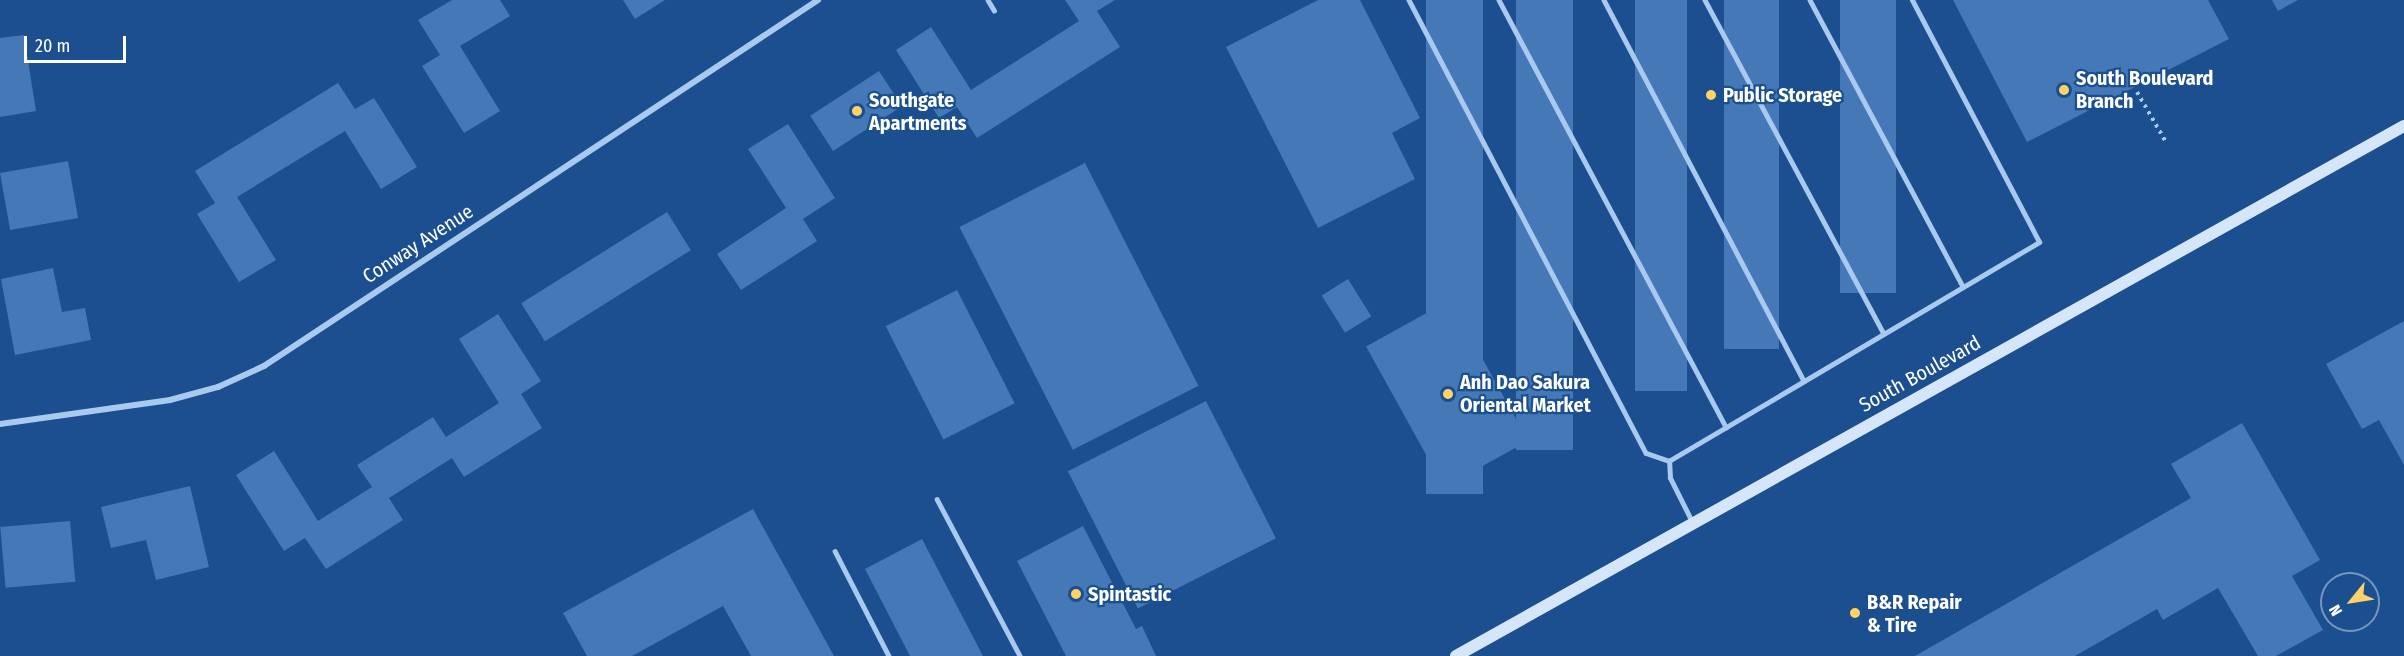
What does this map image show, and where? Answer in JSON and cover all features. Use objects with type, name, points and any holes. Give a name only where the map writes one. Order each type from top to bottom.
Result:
[{"type":"main road","name":"South Boulevard","points":[[1456,656],[2404,126]]},
{"type":"street","name":"Conway Avenue","points":[[0,424],[170,400],[218,387],[264,366],[818,0]]},
{"type":"lane","points":[[988,0],[994,10]]},
{"type":"lane","points":[[1409,0],[1646,453],[1669,461]]},
{"type":"lane","points":[[1500,0],[1726,426]]},
{"type":"lane","points":[[1604,0],[1804,381]]},
{"type":"lane","points":[[1706,0],[1883,332]]},
{"type":"lane","points":[[1810,0],[1963,286]]},
{"type":"lane","points":[[1669,461],[1883,332],[2040,242],[1912,0]]},
{"type":"lane","points":[[1669,461],[1670,478],[1693,525]]},
{"type":"lane","points":[[937,499],[1020,656]]},
{"type":"lane","points":[[835,551],[889,656]]},
{"type":"path","points":[[2137,92],[2166,142]]},
{"type":"building","points":[[452,0],[500,0],[510,16],[460,46],[500,111],[464,133],[422,66],[440,55],[418,20]]},
{"type":"building","points":[[623,0],[665,0],[635,19]]},
{"type":"building","points":[[1065,0],[1115,0],[1097,11],[1120,47],[977,138],[957,107],[939,118],[896,50],[931,27],[971,90],[1079,21]]},
{"type":"building","points":[[1318,0],[1360,0],[1420,118],[1392,133],[1415,179],[1318,228],[1226,47]]},
{"type":"building","points":[[1426,0],[1483,0],[1483,494],[1426,494]]},
{"type":"building","points":[[1516,0],[1573,0],[1573,450],[1516,450]]},
{"type":"building","points":[[1635,0],[1687,0],[1687,391],[1635,391]]},
{"type":"building","points":[[1724,0],[1779,0],[1779,349],[1724,349]]},
{"type":"building","points":[[1840,0],[1896,0],[1896,293],[1840,293]]},
{"type":"building","name":"South Boulevard Branch","points":[[1953,0],[2208,0],[2229,39],[2027,142]]},
{"type":"building","points":[[2272,0],[2298,0],[2278,11]]},
{"type":"building","points":[[24,35],[36,111],[0,117],[0,38]]},
{"type":"building","name":"Southgate Apartments","points":[[879,71],[902,106],[833,151],[810,116]]},
{"type":"building","points":[[338,83],[355,109],[374,98],[417,167],[381,189],[345,131],[237,197],[276,260],[239,282],[197,214],[215,203],[195,171]]},
{"type":"building","points":[[788,124],[835,198],[803,219],[817,241],[741,290],[717,254],[786,208],[748,149]]},
{"type":"building","points":[[68,161],[78,218],[10,230],[0,173]]},
{"type":"building","points":[[1085,163],[1198,386],[1073,450],[959,227]]},
{"type":"building","points":[[667,212],[691,250],[545,341],[521,303]]},
{"type":"building","points":[[53,268],[62,312],[85,308],[91,340],[15,355],[1,279]]},
{"type":"building","points":[[1348,279],[1371,316],[1345,333],[1322,295]]},
{"type":"building","points":[[957,290],[1015,403],[943,439],[886,326]]},
{"type":"building","name":"Anh Dao Sakura Oriental Market","points":[[1450,300],[1528,441],[1444,487],[1366,347]]},
{"type":"building","points":[[498,314],[541,381],[521,394],[542,428],[464,477],[452,458],[389,498],[403,520],[326,569],[305,538],[284,551],[236,475],[274,451],[318,521],[372,487],[357,465],[433,417],[446,437],[499,403],[459,339]]},
{"type":"building","points":[[2404,321],[2404,465],[2379,420],[2362,429],[2326,364]]},
{"type":"building","points":[[1206,401],[1276,538],[1138,609],[1068,471]]},
{"type":"building","points":[[2242,423],[2320,560],[2292,576],[2320,625],[2320,632],[2276,656],[2258,656],[2218,588],[2163,620],[2157,609],[2075,656],[1915,656],[2191,498],[2171,464]]},
{"type":"building","points":[[190,486],[209,567],[156,580],[146,540],[111,548],[101,507]]},
{"type":"building","points":[[753,509],[834,656],[751,656],[723,606],[632,656],[587,656],[563,613]]},
{"type":"building","points":[[70,521],[75,582],[6,588],[0,527]]},
{"type":"building","name":"Spintastic","points":[[1083,526],[1136,629],[1142,626],[1156,656],[1066,656],[1017,561]]},
{"type":"building","points":[[922,539],[983,656],[910,656],[865,569]]},
{"type":"place","name":"South Boulevard Branch","points":[[2064,90]]},
{"type":"place","name":"Public Storage","points":[[1711,95]]},
{"type":"place","name":"Southgate Apartments","points":[[857,111]]},
{"type":"place","name":"Anh Dao Sakura Oriental Market","points":[[1448,394]]},
{"type":"place","name":"Spintastic","points":[[1076,594]]},
{"type":"place","name":"B&R Repair & Tire","points":[[1855,613]]}]
